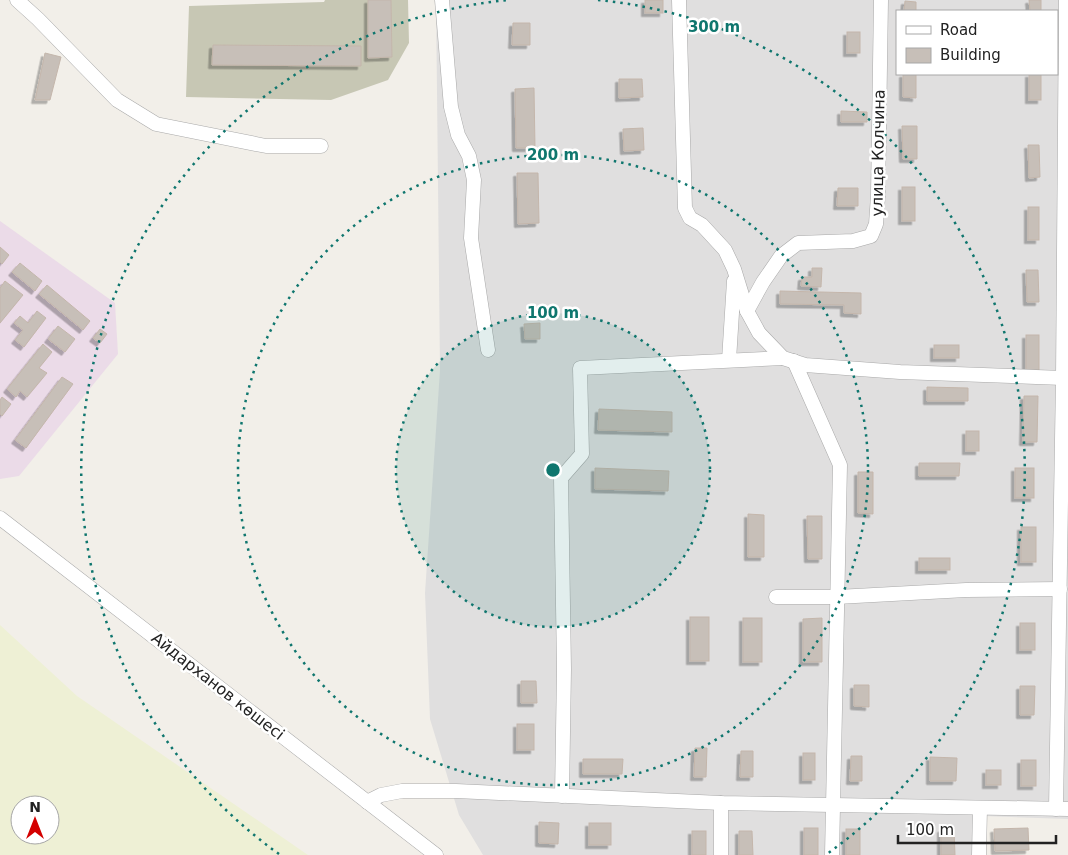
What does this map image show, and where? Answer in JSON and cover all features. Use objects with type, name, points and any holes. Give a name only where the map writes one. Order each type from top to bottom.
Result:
[{"type":"street","points":[[17,0],[118,100],[156,124],[266,146],[320,146]]},
{"type":"street","points":[[442,0],[452,107],[458,135],[469,156],[474,180],[471,238],[488,350]]},
{"type":"street","points":[[679,0],[685,208],[690,218],[702,225],[725,250],[734,269],[746,311],[759,332],[788,360],[826,437],[836,453],[840,465],[832,855]]},
{"type":"street","name":"улица Колчина","points":[[746,311],[781,256],[798,244],[853,241],[870,236],[876,224],[881,0]]},
{"type":"street","points":[[368,802],[381,795],[402,791],[456,791],[721,803],[1062,809],[1060,589],[1066,0]]},
{"type":"street","points":[[729,360],[734,269]]},
{"type":"street","points":[[562,796],[564,669],[561,478],[582,454],[580,368],[729,360],[788,360],[805,365],[900,372],[1063,378]]},
{"type":"street","name":"Айдарханов көшесі","points":[[0,518],[436,855]]},
{"type":"street","points":[[776,596],[837,597],[966,590],[1060,589]]},
{"type":"street","points":[[721,803],[721,855]]},
{"type":"street","points":[[979,855],[980,808]]},
{"type":"shaded area","points":[[325,0],[408,0],[409,43],[388,80],[331,100],[186,97],[189,6],[324,2]]},
{"type":"shaded area","points":[[436,0],[1068,0],[1068,819],[983,816],[982,855],[483,855],[459,815],[430,719],[425,593],[440,370]]},
{"type":"shaded area","points":[[0,221],[115,303],[118,354],[19,476],[0,479]]},
{"type":"shaded area","points":[[0,625],[77,696],[308,855],[0,855]]},
{"type":"building","points":[[368,0],[391,0],[392,57],[368,58]]},
{"type":"building","points":[[645,0],[663,0],[663,13],[645,13]]},
{"type":"building","points":[[1029,0],[1041,0],[1041,10],[1030,10]]},
{"type":"building","points":[[905,1],[916,2],[916,10],[904,10]]},
{"type":"building","points":[[513,23],[530,23],[530,45],[512,45]]},
{"type":"building","points":[[847,32],[860,32],[860,53],[847,53]]},
{"type":"building","points":[[213,45],[361,46],[361,66],[212,65]]},
{"type":"building","points":[[45,53],[61,57],[50,100],[35,100]]},
{"type":"building","points":[[903,75],[916,75],[916,98],[903,97]]},
{"type":"building","points":[[1029,75],[1041,75],[1041,100],[1029,100]]},
{"type":"building","points":[[619,79],[642,79],[643,97],[619,98]]},
{"type":"building","points":[[534,88],[535,148],[516,148],[515,89]]},
{"type":"building","points":[[841,111],[867,112],[867,122],[841,122]]},
{"type":"building","points":[[902,126],[917,126],[917,159],[903,159]]},
{"type":"building","points":[[643,128],[644,150],[624,151],[623,129]]},
{"type":"building","points":[[1028,145],[1039,145],[1040,177],[1029,178]]},
{"type":"building","points":[[517,173],[538,173],[539,223],[518,224]]},
{"type":"building","points":[[902,187],[915,187],[915,221],[902,221]]},
{"type":"building","points":[[838,188],[858,188],[858,206],[837,206]]},
{"type":"building","points":[[1028,207],[1039,207],[1039,240],[1028,240]]},
{"type":"building","points":[[0,247],[9,255],[2,264],[0,262]]},
{"type":"building","points":[[20,263],[42,281],[35,291],[12,272]]},
{"type":"building","points":[[812,268],[822,268],[821,287],[801,286],[802,277],[812,277]]},
{"type":"building","points":[[1026,270],[1038,270],[1039,302],[1027,302]]},
{"type":"building","points":[[5,281],[23,295],[0,323],[0,288]]},
{"type":"building","points":[[47,285],[90,321],[83,330],[39,294]]},
{"type":"building","points":[[780,291],[861,293],[861,314],[844,313],[844,305],[780,304]]},
{"type":"building","points":[[37,311],[46,318],[24,347],[15,340],[23,330],[14,323],[20,316],[28,323]]},
{"type":"building","points":[[540,323],[540,339],[525,339],[524,324]]},
{"type":"building","points":[[58,326],[75,339],[65,352],[48,339]]},
{"type":"building","points":[[100,329],[107,334],[100,343],[93,338]]},
{"type":"building","points":[[1026,335],[1039,335],[1039,370],[1026,370]]},
{"type":"building","points":[[43,344],[52,352],[39,368],[47,373],[27,397],[20,391],[16,397],[7,389]]},
{"type":"building","points":[[934,345],[959,345],[959,358],[934,358]]},
{"type":"building","points":[[62,377],[73,384],[26,448],[15,440]]},
{"type":"building","points":[[927,387],[968,388],[968,401],[927,401]]},
{"type":"building","points":[[1024,396],[1038,396],[1037,442],[1023,442]]},
{"type":"building","points":[[2,397],[11,404],[2,416],[0,414],[0,400]]},
{"type":"building","points":[[599,409],[672,412],[672,432],[598,430]]},
{"type":"building","points":[[966,431],[979,431],[979,451],[966,451]]},
{"type":"building","points":[[919,463],[960,463],[959,476],[919,476]]},
{"type":"building","points":[[595,468],[669,471],[668,491],[595,489]]},
{"type":"building","points":[[1015,468],[1034,468],[1034,498],[1015,498]]},
{"type":"building","points":[[858,472],[873,472],[873,514],[858,513]]},
{"type":"building","points":[[748,514],[764,515],[764,557],[748,557]]},
{"type":"building","points":[[807,516],[822,516],[822,559],[808,559]]},
{"type":"building","points":[[1021,527],[1036,527],[1036,562],[1021,562]]},
{"type":"building","points":[[919,558],[950,558],[950,570],[919,570]]},
{"type":"building","points":[[690,617],[709,617],[709,661],[690,661]]},
{"type":"building","points":[[743,618],[762,618],[762,662],[743,662]]},
{"type":"building","points":[[822,618],[822,662],[803,662],[803,619]]},
{"type":"building","points":[[1020,623],[1035,623],[1035,650],[1020,650]]},
{"type":"building","points":[[521,681],[536,681],[537,703],[521,703]]},
{"type":"building","points":[[854,685],[869,685],[869,707],[854,706]]},
{"type":"building","points":[[1020,686],[1035,686],[1034,715],[1020,715]]},
{"type":"building","points":[[517,724],[534,724],[534,750],[517,750]]},
{"type":"building","points":[[695,748],[707,748],[706,777],[694,777]]},
{"type":"building","points":[[741,751],[753,751],[753,777],[740,777]]},
{"type":"building","points":[[803,753],[815,753],[815,780],[803,780]]},
{"type":"building","points":[[851,756],[862,756],[862,781],[850,781]]},
{"type":"building","points":[[930,757],[957,758],[956,781],[930,781]]},
{"type":"building","points":[[583,759],[623,759],[622,774],[583,774]]},
{"type":"building","points":[[1021,760],[1036,760],[1036,786],[1021,786]]},
{"type":"building","points":[[986,770],[1001,770],[1001,785],[986,785]]},
{"type":"building","points":[[539,822],[559,823],[558,844],[539,843]]},
{"type":"building","points":[[589,823],[611,823],[611,845],[589,845]]},
{"type":"building","points":[[804,828],[818,828],[818,855],[804,855]]},
{"type":"building","points":[[954,828],[955,855],[941,855],[941,829]]},
{"type":"building","points":[[1028,828],[1029,850],[995,851],[994,829]]},
{"type":"building","points":[[846,829],[860,829],[860,855],[846,855]]},
{"type":"building","points":[[692,831],[706,831],[706,855],[692,855]]},
{"type":"building","points":[[739,831],[752,831],[753,855],[739,855]]}]
